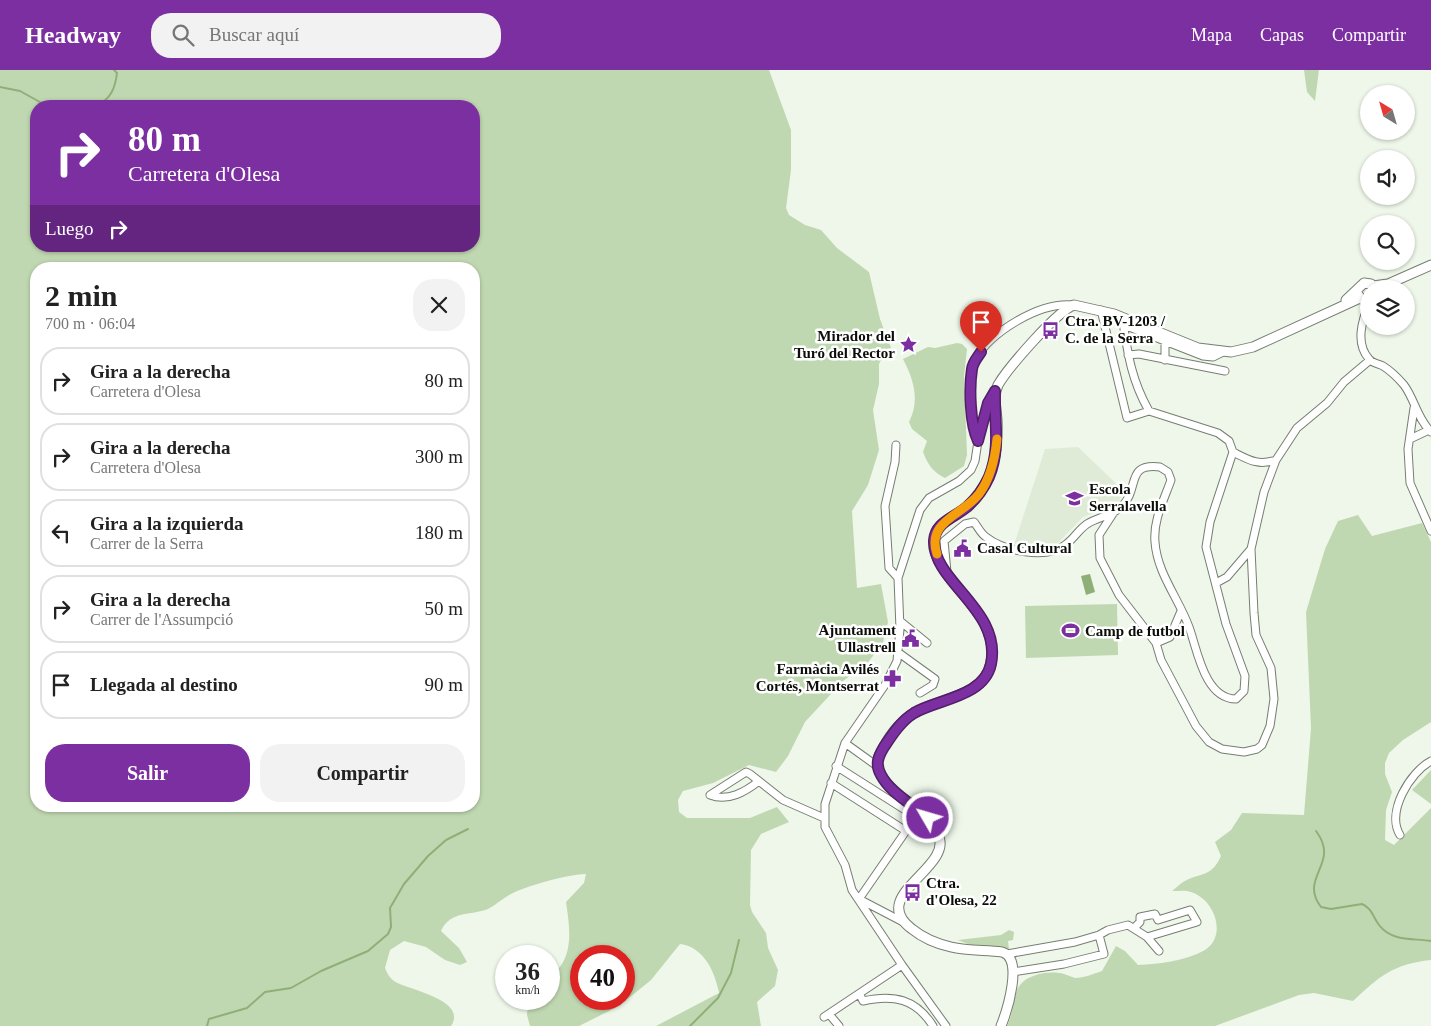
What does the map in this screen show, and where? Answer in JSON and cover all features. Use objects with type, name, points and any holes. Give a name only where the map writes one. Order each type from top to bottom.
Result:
[{"type":"street","points":[[1396,280],[1431,265]]},
{"type":"street","points":[[978,441],[972,415],[971,381],[974,361],[991,341],[1030,314],[1047,307],[1074,305],[1101,310],[1123,321],[1165,337],[1198,348],[1224,352],[1241,351],[1343,304],[1360,299]]},
{"type":"street","points":[[946,1026],[902,965],[851,887],[845,865],[824,818],[831,783],[845,743],[885,685],[899,653],[898,578],[911,535],[924,504],[929,498],[967,475],[975,461],[988,403],[1004,376],[1062,311],[1074,305]]},
{"type":"street","points":[[1101,310],[1127,418],[1149,412],[1218,433],[1229,441],[1233,452],[1207,535],[1206,547],[1226,624],[1245,676],[1246,687],[1239,697],[1223,696],[1207,677],[1197,658],[1189,627],[1160,563],[1155,542],[1157,519],[1170,476],[1160,467],[1139,469],[1136,472],[1129,498],[1114,512],[1099,535],[1100,558],[1119,595],[1156,643],[1161,660],[1189,713],[1209,742],[1222,749],[1235,752],[1250,752],[1260,748],[1270,726],[1273,711],[1274,693],[1271,668],[1254,628],[1251,548],[1264,492],[1276,460],[1297,428],[1327,403],[1344,382],[1370,360]]},
{"type":"street","points":[[1123,321],[1128,355],[1137,390],[1149,412]]},
{"type":"street","points":[[1360,335],[1370,360],[1390,371],[1402,382],[1414,408],[1430,431],[1410,439]]},
{"type":"street","points":[[1165,337],[1165,360]]},
{"type":"street","points":[[1128,355],[1139,354],[1225,371]]},
{"type":"street","points":[[877,766],[879,756],[894,732],[908,718],[922,709],[968,691],[984,678],[989,670],[992,654],[986,625],[947,572],[936,552],[935,534],[940,525],[972,502],[989,477],[995,455],[997,434],[995,391]]},
{"type":"street","points":[[1414,408],[1408,449],[1410,483],[1431,531]]},
{"type":"street","points":[[896,445],[895,462],[885,506],[889,568],[898,578]]},
{"type":"street","points":[[1233,452],[1259,464],[1276,460]]},
{"type":"street","points":[[947,572],[944,541],[965,524],[974,522],[984,536],[1015,550],[1046,552],[1065,546],[1086,525],[1114,512]]},
{"type":"street","points":[[1216,583],[1227,577],[1251,548]]},
{"type":"street","points":[[1156,643],[1170,637],[1181,611]]},
{"type":"street","points":[[900,621],[926,643]]},
{"type":"street","points":[[899,653],[935,679],[932,685],[920,693]]},
{"type":"street","points":[[845,743],[877,766],[885,782],[924,814],[936,830],[940,841],[938,853],[902,897],[900,910],[905,923]]},
{"type":"street","points":[[1400,835],[1395,819],[1404,790],[1414,772],[1431,761]]},
{"type":"street","points":[[836,766],[936,830]]},
{"type":"street","points":[[759,781],[738,795],[722,797],[710,795],[746,772],[759,781],[783,800],[824,818]]},
{"type":"street","points":[[831,783],[906,831],[859,899]]},
{"type":"street","points":[[859,899],[905,923],[919,934],[947,946],[1007,954],[1075,942],[1099,936],[1118,927],[1135,927],[1147,937],[1158,951]]},
{"type":"street","points":[[1135,927],[1140,922],[1140,917],[1155,914],[1158,920],[1190,910],[1197,922],[1147,937]]},
{"type":"street","points":[[1013,972],[1064,964],[1104,954],[1099,936]]},
{"type":"street","points":[[1001,1026],[1013,972],[1013,962],[1007,954]]},
{"type":"street","points":[[840,1026],[826,1016],[860,995],[902,965]]},
{"type":"street","points":[[860,995],[864,1001],[889,996],[904,1001],[921,1010],[933,1026]]},
{"type":"shaded area","points":[[0,70],[769,70],[791,130],[791,170],[786,208],[789,215],[805,225],[821,230],[837,248],[869,272],[880,319],[893,353],[883,356],[879,364],[879,384],[873,410],[879,450],[868,485],[852,511],[857,588],[881,584],[888,622],[883,642],[867,664],[843,681],[805,722],[788,756],[776,772],[749,765],[713,783],[683,791],[678,800],[679,812],[687,818],[750,818],[777,807],[789,822],[761,834],[751,850],[750,905],[752,912],[766,933],[768,948],[778,970],[775,986],[757,1002],[761,1026],[656,1026],[719,993],[715,977],[702,955],[688,946],[680,944],[651,980],[635,993],[635,945],[570,945],[570,1010],[611,1010],[579,1026],[530,1026],[527,1010],[560,1010],[560,966],[567,953],[569,943],[566,902],[584,883],[586,874],[559,878],[518,891],[488,909],[450,920],[441,931],[459,948],[467,962],[460,965],[445,960],[426,947],[404,941],[390,950],[385,968],[389,976],[400,984],[444,1002],[451,1009],[454,1017],[451,1026],[0,1026]]},
{"type":"shaded area","points":[[1304,70],[1319,70],[1315,101],[1307,92]]},
{"type":"shaded area","points":[[957,343],[962,344],[967,349],[964,376],[967,455],[964,466],[945,478],[934,471],[929,464],[923,452],[927,441],[912,429],[909,422],[915,398],[913,383],[903,359],[928,347],[935,348]]},
{"type":"shaded area","name":"Escola Serralavella","points":[[1078,447],[1124,491],[1117,505],[1083,517],[1058,543],[1045,548],[1024,548],[1014,545],[1045,449]]},
{"type":"shaded area","points":[[1358,515],[1372,536],[1422,523],[1431,542],[1431,722],[1403,740],[1389,753],[1385,763],[1385,774],[1392,792],[1386,810],[1385,840],[1394,845],[1431,808],[1431,960],[1397,968],[1380,978],[1353,1001],[1314,993],[1299,995],[1215,1026],[1007,1026],[1017,989],[1028,978],[1053,972],[1078,978],[1102,971],[1116,946],[1125,951],[1138,965],[1181,959],[1205,950],[1216,936],[1217,927],[1212,909],[1199,896],[1191,892],[1172,891],[1185,881],[1208,872],[1215,867],[1221,856],[1215,842],[1231,830],[1242,813],[1304,815],[1311,728],[1306,612],[1325,549],[1338,521]]},
{"type":"shaded area","points":[[1090,574],[1095,592],[1086,595],[1081,576]]},
{"type":"shaded area","name":"Camp de futbol","points":[[1117,604],[1118,655],[1026,658],[1025,606]]},
{"type":"shaded area","points":[[1431,770],[1431,804],[1412,790]]},
{"type":"shaded area","points":[[1009,930],[1014,932],[1013,940],[1008,941],[1009,949],[970,945],[958,940],[1001,935]]},
{"type":"waterway","points":[[106,100],[115,84],[117,73],[114,70]]},
{"type":"waterway","points":[[0,87],[20,91],[36,100]]},
{"type":"waterway","points":[[207,1026],[209,1019],[247,1008],[265,992],[291,988],[321,971],[368,951],[388,934],[391,927],[390,908],[404,884],[428,856],[446,840],[468,829]]},
{"type":"waterway","points":[[1316,831],[1322,843],[1324,853],[1323,862],[1314,887],[1315,896],[1321,907],[1331,909],[1362,904],[1370,910],[1379,925],[1390,934],[1396,937],[1431,941]]},
{"type":"waterway","points":[[690,1026],[718,998],[731,973],[739,940]]},
{"type":"slow traffic","points":[[937,554],[934,546],[937,529],[966,508],[979,494],[989,477],[994,463],[997,439]]},
{"type":"place","name":"Ctra. BV-1203 / C. de la Serra","points":[[1051,330]]},
{"type":"place","name":"Mirador del Turó del Rector","points":[[909,345]]},
{"type":"place","name":"Escola Serralavella","points":[[1075,498]]},
{"type":"place","name":"Casal Cultural","points":[[963,548]]},
{"type":"place","name":"Camp de futbol","points":[[1071,631]]},
{"type":"place","name":"Ajuntament Ullastrell","points":[[910,639]]},
{"type":"place","name":"Farmàcia Avilés Cortés, Montserrat","points":[[893,678]]},
{"type":"place","name":"Ctra. d'Olesa, 22","points":[[912,892]]},
{"type":"route","points":[[928,818],[885,782],[877,766],[879,756],[900,724],[912,714],[922,709],[968,691],[984,678],[991,664],[991,645],[986,625],[973,604],[951,578],[934,546],[937,529],[966,508],[979,494],[986,484],[994,463],[997,434],[995,391],[990,397],[978,441],[972,415],[972,368],[974,361],[981,352]]}]
